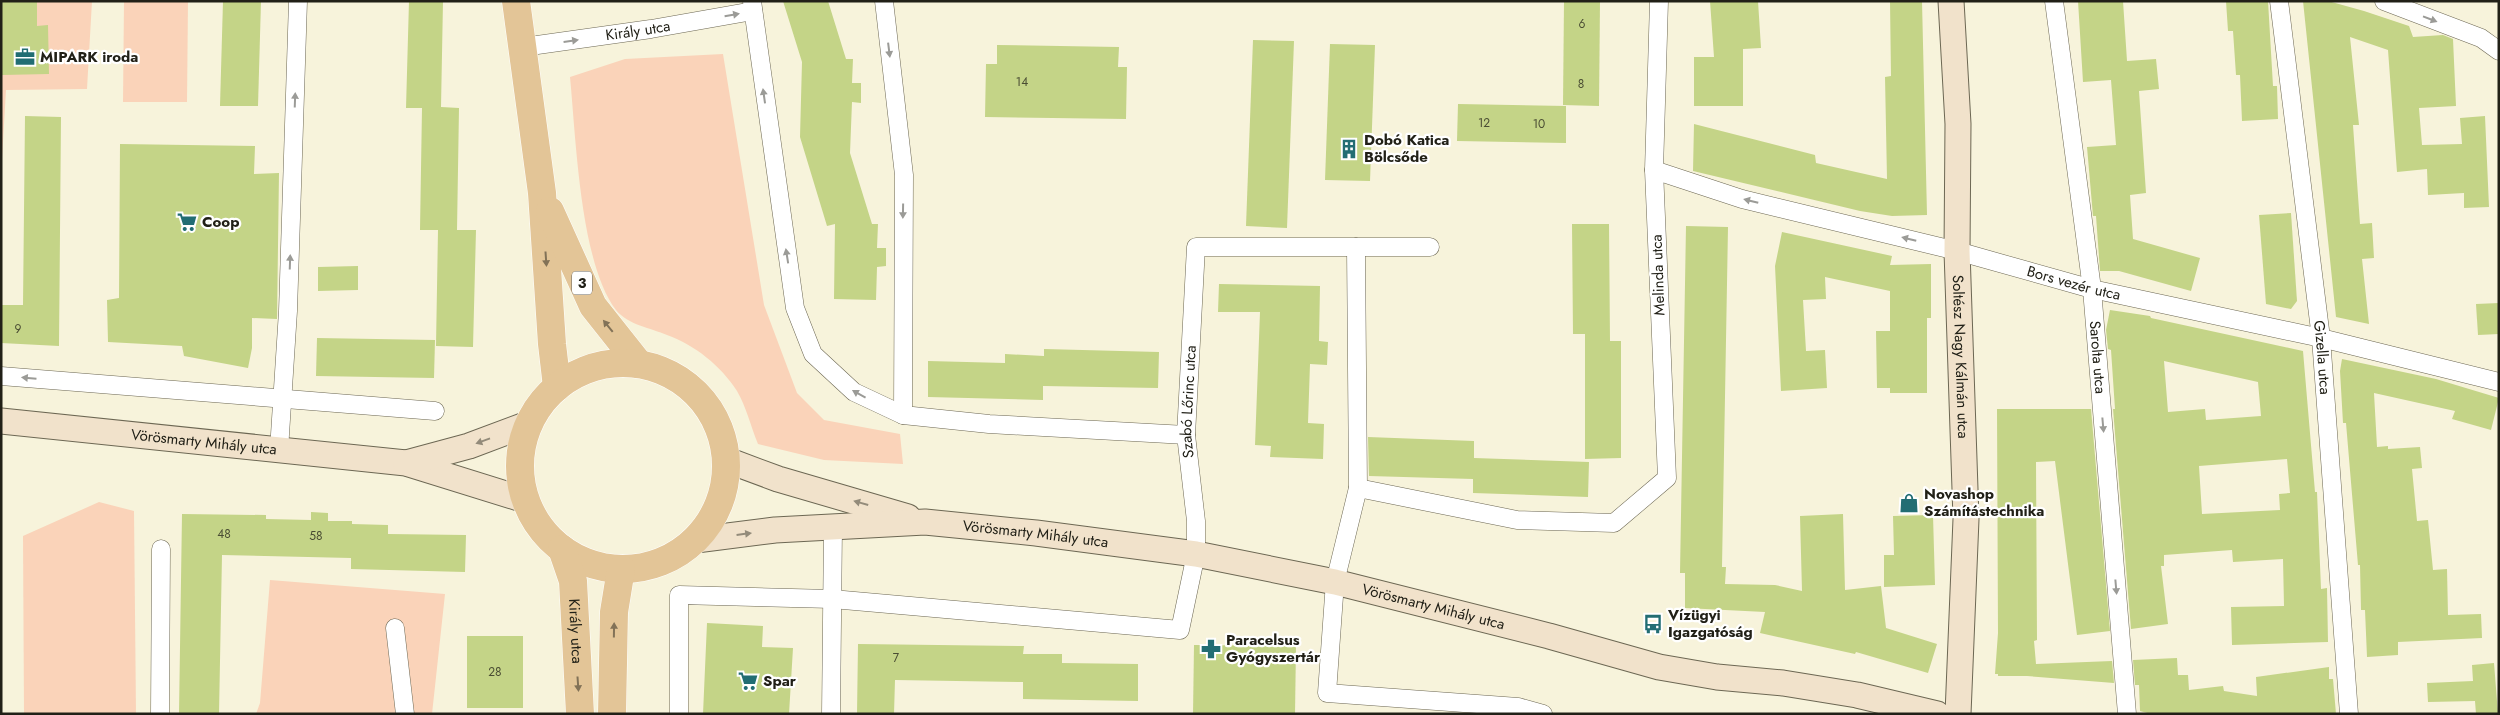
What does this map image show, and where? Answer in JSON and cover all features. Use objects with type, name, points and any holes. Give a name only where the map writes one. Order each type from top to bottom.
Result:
[{"type":"main road","name":"3","points":[[516,1],[542,193],[552,344],[557,387]]},
{"type":"main road","name":"Soltész Nagy Kálmán utca","points":[[1951,1],[1958,124],[1957,251],[1966,518],[1958,714]]},
{"type":"main road","name":"3","points":[[542,193],[593,306],[639,364]]},
{"type":"main road","points":[[621,362],[639,364],[668,373],[682,381],[700,396],[714,415],[723,437],[727,460],[726,482],[720,504],[710,523],[696,540],[674,556],[648,566],[621,569],[590,564],[562,549],[546,536],[534,519],[525,500],[520,481],[519,462],[528,424],[546,397],[557,387],[587,368],[621,362]]},
{"type":"main road","name":"Vörösmarty Mihály utca","points":[[1,421],[406,463],[525,500]]},
{"type":"main road","name":"Vörösmarty Mihály utca","points":[[406,463],[469,446],[528,424]]},
{"type":"main road","name":"Vörösmarty Mihály utca","points":[[727,460],[778,479],[925,522]]},
{"type":"main road","name":"Vörösmarty Mihály utca","points":[[696,540],[775,530],[925,522],[1036,532],[1196,554],[1335,582],[1549,636],[1659,667],[1717,677],[1783,683],[1857,695],[1937,714]]},
{"type":"main road","name":"Király utca","points":[[562,549],[573,581],[580,714]]},
{"type":"main road","points":[[612,714],[614,612],[621,569]]},
{"type":"street","points":[[279,450],[284,400],[288,311],[298,1]]},
{"type":"street","points":[[884,1],[904,175],[902,415]]},
{"type":"street","name":"Melinda utca","points":[[1358,488],[1517,520],[1614,523],[1667,478],[1654,170],[1660,1]]},
{"type":"street","name":"Sarolta utca","points":[[2054,1],[2092,289],[2127,714]]},
{"type":"street","name":"Gizella utca","points":[[2279,1],[2321,338],[2349,714]]},
{"type":"street","points":[[2384,1],[2481,38],[2499,50]]},
{"type":"street","points":[[752,6],[795,308],[813,354],[854,392],[902,415],[989,424],[1186,435]]},
{"type":"street","name":"Király utca","points":[[523,48],[651,29],[752,6]]},
{"type":"street","name":"Bors vezér utca","points":[[1654,170],[1706,188],[1957,251],[2092,289],[2321,338],[2499,382]]},
{"type":"street","name":"Szabó Lőrinc utca","points":[[832,599],[1180,630],[1196,554],[1196,521],[1186,435],[1196,247],[1356,247]]},
{"type":"street","points":[[1430,247],[1356,247],[1358,488],[1335,582],[1327,692],[1518,707],[1543,714]]},
{"type":"street","points":[[1,376],[435,411]]},
{"type":"street","points":[[831,714],[833,527]]},
{"type":"street","points":[[160,714],[161,549]]},
{"type":"street","points":[[679,714],[679,595],[832,599]]},
{"type":"street","points":[[395,628],[405,714]]},
{"type":"shaded area","points":[[1,1],[92,1],[87,89],[6,90],[1,176]]},
{"type":"shaded area","points":[[124,1],[188,1],[187,102],[123,102]]},
{"type":"shaded area","points":[[723,54],[764,305],[797,393],[824,420],[900,434],[903,464],[824,460],[758,444],[740,397],[723,373],[688,344],[640,326],[621,315],[604,289],[594,262],[587,232],[578,165],[570,77],[625,59]]},
{"type":"shaded area","points":[[99,502],[134,511],[136,714],[24,714],[23,536]]},
{"type":"shaded area","points":[[270,580],[445,594],[432,714],[256,714],[260,703]]},
{"type":"building","name":"MIPARK iroda","points":[[1,1],[37,1],[37,26],[48,25],[49,74],[2,75]]},
{"type":"building","points":[[223,1],[261,1],[258,106],[220,106]]},
{"type":"building","points":[[409,1],[443,1],[441,107],[459,108],[457,230],[476,230],[473,347],[436,346],[438,230],[420,230],[422,108],[406,108]]},
{"type":"building","points":[[783,1],[828,1],[846,59],[853,59],[852,83],[861,83],[861,103],[852,102],[850,153],[872,224],[878,224],[877,248],[886,248],[886,266],[877,267],[876,300],[834,299],[835,224],[827,226],[800,137],[802,62]]},
{"type":"building","points":[[1564,1],[1600,1],[1599,106],[1563,105]]},
{"type":"building","points":[[1710,1],[1758,1],[1761,48],[1743,49],[1743,106],[1694,106],[1694,57],[1714,57]]},
{"type":"building","points":[[1890,1],[1922,1],[1927,215],[1892,216],[1860,211],[1693,171],[1694,124],[1815,155],[1816,163],[1887,179],[1885,77],[1891,76]]},
{"type":"building","points":[[2078,1],[2123,1],[2127,61],[2156,59],[2159,89],[2139,91],[2146,193],[2130,195],[2133,239],[2200,258],[2191,291],[2119,271],[2100,271],[2096,216],[2093,216],[2087,147],[2116,145],[2111,80],[2083,82]]},
{"type":"building","points":[[2226,1],[2268,1],[2273,86],[2277,86],[2278,119],[2242,121],[2240,75],[2236,75],[2233,31],[2228,31]]},
{"type":"building","points":[[2303,1],[2328,1],[2364,11],[2409,26],[2413,37],[2443,35],[2453,39],[2456,106],[2419,108],[2422,145],[2462,144],[2460,118],[2485,116],[2489,207],[2464,208],[2464,193],[2428,195],[2427,169],[2397,172],[2388,50],[2350,37],[2359,125],[2353,125],[2360,224],[2372,223],[2374,258],[2362,259],[2369,324],[2336,317]]},
{"type":"building","points":[[1253,40],[1294,41],[1287,228],[1246,226]]},
{"type":"building","points":[[1330,44],[1375,45],[1370,181],[1325,180]]},
{"type":"building","points":[[997,45],[1119,47],[1118,67],[1127,67],[1126,119],[985,117],[986,64],[997,64]]},
{"type":"building","points":[[1458,104],[1566,106],[1566,143],[1457,141]]},
{"type":"building","points":[[25,116],[61,117],[59,346],[1,343],[1,305],[23,305]]},
{"type":"building","name":"Coop","points":[[120,144],[255,146],[254,174],[279,173],[277,319],[252,318],[252,348],[248,368],[184,356],[182,346],[108,342],[107,300],[119,298]]},
{"type":"building","points":[[2291,213],[2297,301],[2291,309],[2266,304],[2259,215]]},
{"type":"building","points":[[1572,224],[1609,224],[1610,341],[1621,341],[1621,458],[1585,459],[1585,334],[1573,334]]},
{"type":"building","points":[[1686,226],[1728,227],[1722,567],[1726,567],[1725,584],[1775,585],[1802,591],[1800,516],[1843,514],[1845,590],[1881,586],[1886,628],[1937,644],[1928,673],[1856,652],[1855,654],[1760,633],[1765,612],[1685,608],[1685,573],[1680,573]]},
{"type":"building","points":[[1782,232],[1892,256],[1890,265],[1931,264],[1931,318],[1927,318],[1927,393],[1890,393],[1890,388],[1877,388],[1876,331],[1890,331],[1890,291],[1825,277],[1826,299],[1803,300],[1806,351],[1825,350],[1827,388],[1781,391],[1775,266]]},
{"type":"building","points":[[358,266],[358,290],[318,291],[318,267]]},
{"type":"building","points":[[1219,284],[1320,286],[1319,341],[1328,342],[1327,365],[1310,364],[1308,423],[1324,424],[1323,459],[1270,457],[1271,446],[1255,445],[1260,312],[1218,312]]},
{"type":"building","points":[[2499,303],[2499,334],[2478,335],[2476,304]]},
{"type":"building","points":[[2110,310],[2150,316],[2151,318],[2303,351],[2315,492],[2317,492],[2321,589],[2327,588],[2328,642],[2232,645],[2231,607],[2284,606],[2283,559],[2233,562],[2232,550],[2164,555],[2164,566],[2161,566],[2168,624],[2131,629],[2113,409],[2115,409],[2111,350],[2108,349],[2106,330]],"holes":[[[2164,361],[2258,382],[2261,416],[2206,420],[2205,409],[2168,412]],[[2287,459],[2290,493],[2279,494],[2280,510],[2202,514],[2199,466]]]},
{"type":"building","points":[[317,338],[435,340],[434,378],[316,376]]},
{"type":"building","points":[[1044,349],[1159,352],[1158,388],[1043,386],[1043,400],[928,397],[928,361],[1005,363],[1005,354],[1044,356]]},
{"type":"building","points":[[2342,359],[2436,379],[2499,398],[2491,430],[2452,419],[2455,411],[2374,393],[2377,447],[2388,446],[2388,449],[2420,447],[2422,468],[2412,469],[2417,521],[2428,520],[2433,570],[2447,569],[2448,615],[2481,614],[2482,638],[2398,642],[2398,655],[2367,657],[2365,610],[2361,610],[2360,565],[2358,565],[2346,423],[2343,423],[2340,371]]},
{"type":"building","points":[[1997,409],[2091,409],[2110,631],[2077,635],[2055,461],[2036,462],[2037,640],[2034,641],[2036,664],[2112,661],[2114,683],[2027,676],[1998,676],[1998,674],[1995,674],[1998,633]]},
{"type":"building","points":[[1368,437],[1474,441],[1474,458],[1589,462],[1588,497],[1473,493],[1473,479],[1369,476]]},
{"type":"building","points":[[311,512],[328,513],[328,521],[352,521],[352,524],[388,525],[388,534],[466,535],[465,572],[351,569],[351,558],[222,555],[219,714],[179,714],[182,514],[266,515],[266,519],[311,520]]},
{"type":"building","points":[[1933,515],[1935,585],[1884,587],[1884,555],[1894,555],[1893,516]]},
{"type":"building","name":"Spar","points":[[707,623],[763,626],[762,647],[793,648],[789,714],[703,714]]},
{"type":"building","points":[[467,636],[523,636],[523,708],[467,708]]},
{"type":"building","points":[[858,644],[1024,646],[1023,654],[1062,654],[1062,663],[1138,664],[1138,701],[1023,699],[1023,682],[895,680],[894,714],[857,714]]},
{"type":"building","points":[[1194,645],[1296,646],[1295,714],[1193,714]]},
{"type":"building","points":[[2177,658],[2178,675],[2188,675],[2189,690],[2223,686],[2224,691],[2257,696],[2256,677],[2329,667],[2329,679],[2333,679],[2336,714],[2151,714],[2140,711],[2139,685],[2135,685],[2133,660]]},
{"type":"building","points":[[2494,663],[2498,714],[2476,714],[2475,701],[2428,702],[2427,683],[2473,681],[2472,665]]},
{"type":"place","name":"MIPARK iroda","points":[[25,57]]},
{"type":"place","name":"Dobó Katica Bölcsőde","points":[[1349,149]]},
{"type":"place","name":"Coop","points":[[187,222]]},
{"type":"place","name":"Novashop Számítástechnika","points":[[1909,503]]},
{"type":"place","name":"Vízügyi Igazgatóság","points":[[1653,624]]},
{"type":"place","name":"Paracelsus Gyógyszertár","points":[[1211,649]]},
{"type":"place","name":"Spar","points":[[748,681]]}]
